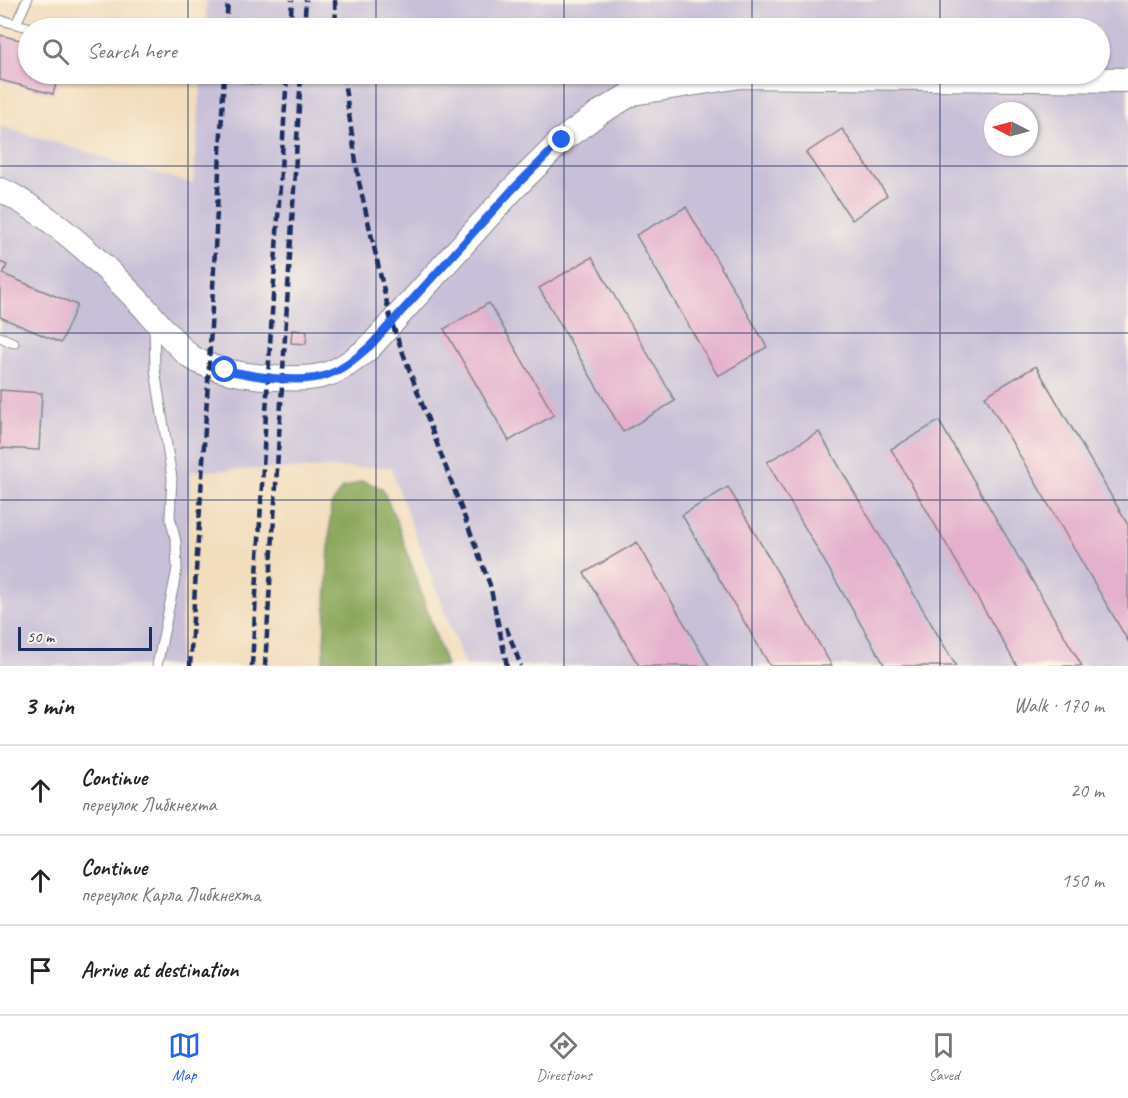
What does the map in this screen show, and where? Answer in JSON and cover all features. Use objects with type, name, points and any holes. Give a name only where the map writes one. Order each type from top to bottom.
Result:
[{"type":"main road","points":[[1110,80],[1128,80]]},
{"type":"main road","points":[[0,190],[37,211],[124,285],[191,356],[209,366],[242,374],[300,379],[326,376],[347,366],[370,346],[512,190],[562,140],[599,113],[633,93],[690,84]]},
{"type":"lane","points":[[19,18],[27,0]]},
{"type":"lane","points":[[0,20],[16,24],[18,20]]},
{"type":"lane","points":[[153,318],[154,370],[172,478],[170,517],[176,542],[177,569],[158,666]]},
{"type":"lane","points":[[0,337],[14,343]]},
{"type":"shaded area","points":[[207,0],[1128,0],[1128,666],[465,666],[390,467],[191,471],[178,666],[0,666],[0,126],[193,184],[201,84],[1110,84],[1110,18],[206,18]]},
{"type":"green space","points":[[362,481],[382,488],[397,522],[446,666],[323,666],[331,506],[341,489]]},
{"type":"building","points":[[0,35],[18,40],[18,84],[56,84],[53,94],[0,80]]},
{"type":"building","points":[[842,129],[887,195],[852,220],[806,153]]},
{"type":"building","points":[[686,207],[767,347],[718,376],[636,235]]},
{"type":"building","points":[[592,257],[675,401],[623,432],[539,288]]},
{"type":"building","points":[[0,262],[7,265],[3,274],[77,305],[61,343],[0,317]]},
{"type":"building","points":[[489,303],[554,415],[509,441],[444,329]]},
{"type":"building","points":[[292,330],[307,331],[306,344],[291,343]]},
{"type":"building","points":[[1036,366],[1128,525],[1128,641],[985,396]]},
{"type":"building","points":[[0,390],[42,393],[39,450],[0,448]]},
{"type":"building","points":[[939,421],[1082,666],[1017,666],[891,449]]},
{"type":"building","points":[[819,432],[956,666],[885,666],[767,462]]},
{"type":"building","points":[[728,487],[832,666],[770,666],[682,515]]},
{"type":"building","points":[[637,542],[709,666],[639,666],[584,573]]},
{"type":"railway","points":[[227,18],[228,0]]},
{"type":"railway","points":[[291,18],[292,0]]},
{"type":"railway","points":[[305,18],[306,0]]},
{"type":"railway","points":[[335,0],[336,18]]},
{"type":"railway","points":[[190,666],[223,84]]},
{"type":"railway","points":[[252,666],[286,84]]},
{"type":"railway","points":[[265,666],[300,84]]},
{"type":"railway","points":[[344,84],[359,182],[391,321],[490,585],[507,666]]},
{"type":"railway","points":[[506,627],[521,666]]},
{"type":"route","points":[[225,370],[242,374],[300,379],[326,376],[347,366],[370,346],[512,190],[562,140]]}]
